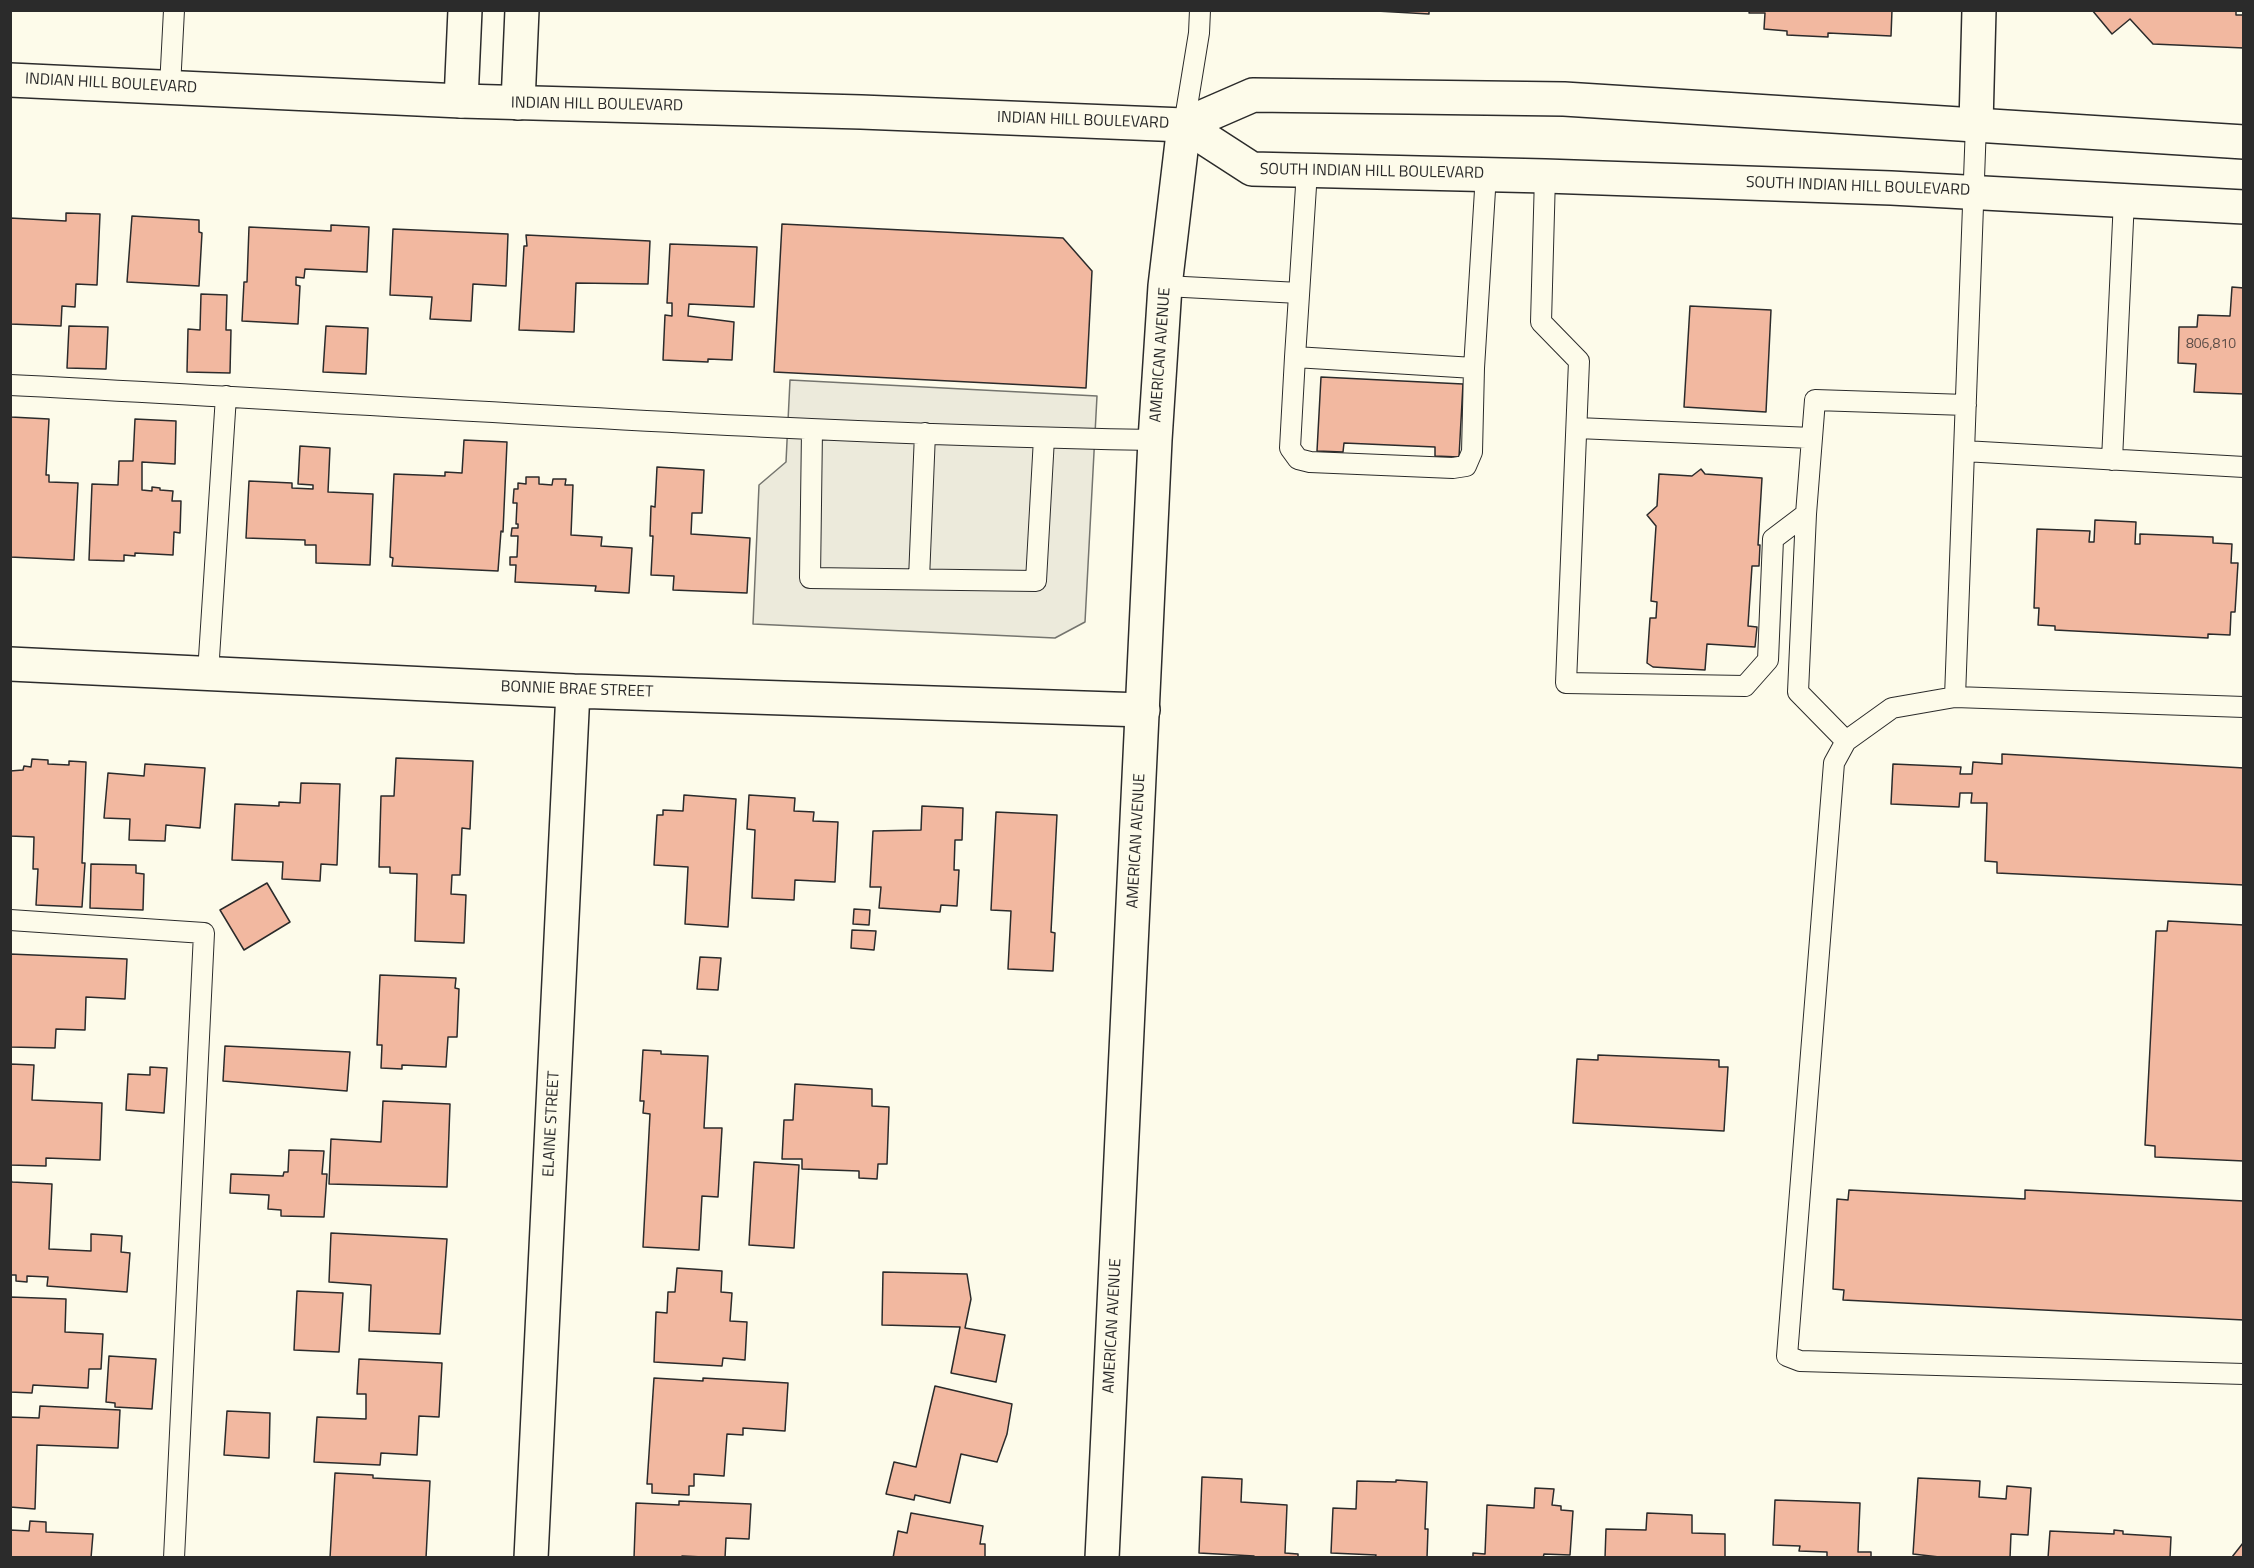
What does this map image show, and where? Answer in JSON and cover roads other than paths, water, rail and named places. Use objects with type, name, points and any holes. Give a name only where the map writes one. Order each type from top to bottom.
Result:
[{"type":"street","points":[[461,101],[465,10]]},
{"type":"street","points":[[518,103],[522,10]]},
{"type":"street","points":[[1976,124],[1979,10]]},
{"type":"street","name":"INDIAN HILL BOULEVARD","points":[[10,80],[461,101],[861,112],[1184,125]]},
{"type":"street","points":[[1184,125],[1253,95],[1564,99],[2244,142]]},
{"type":"street","name":"SOUTH INDIAN HILL BOULEVARD","points":[[1184,125],[1252,169],[1486,174],[1974,191],[2244,207]]},
{"type":"street","name":"AMERICAN AVENUE","points":[[1102,1557],[1155,440],[1165,286],[1184,125]]},
{"type":"street","name":"BONNIE BRAE STREET","points":[[10,664],[573,691],[1143,710]]},
{"type":"street","name":"ELAINE STREET","points":[[531,1557],[573,691]]},
{"type":"lane","points":[[170,87],[174,10]]},
{"type":"lane","points":[[1184,125],[1199,33],[1200,10]]},
{"type":"lane","points":[[1955,697],[1976,124]]},
{"type":"lane","points":[[1307,171],[1290,448],[1298,459],[1310,462],[1453,468],[1466,466],[1472,452],[1474,368],[1486,174]]},
{"type":"lane","points":[[1545,176],[1541,322],[1579,361],[1566,683],[1745,686],[1768,660],[1773,539],[1806,514]]},
{"type":"lane","points":[[2112,460],[2124,199]]},
{"type":"lane","points":[[1165,286],[1299,293]]},
{"type":"lane","points":[[1295,357],[1474,368]]},
{"type":"lane","points":[[10,385],[812,430],[1155,440]]},
{"type":"lane","points":[[208,673],[226,396]]},
{"type":"lane","points":[[1846,741],[1798,692],[1806,514],[1815,400],[1966,405]]},
{"type":"lane","points":[[1577,428],[1812,438]]},
{"type":"lane","points":[[812,430],[810,578],[1036,581],[1044,438]]},
{"type":"lane","points":[[919,579],[925,433]]},
{"type":"lane","points":[[1964,451],[2244,467]]},
{"type":"lane","points":[[2244,707],[1955,697],[1892,708],[1846,741],[1834,763],[1787,1356],[1800,1361],[2244,1374]]},
{"type":"lane","points":[[10,920],[204,933],[174,1557]]}]
